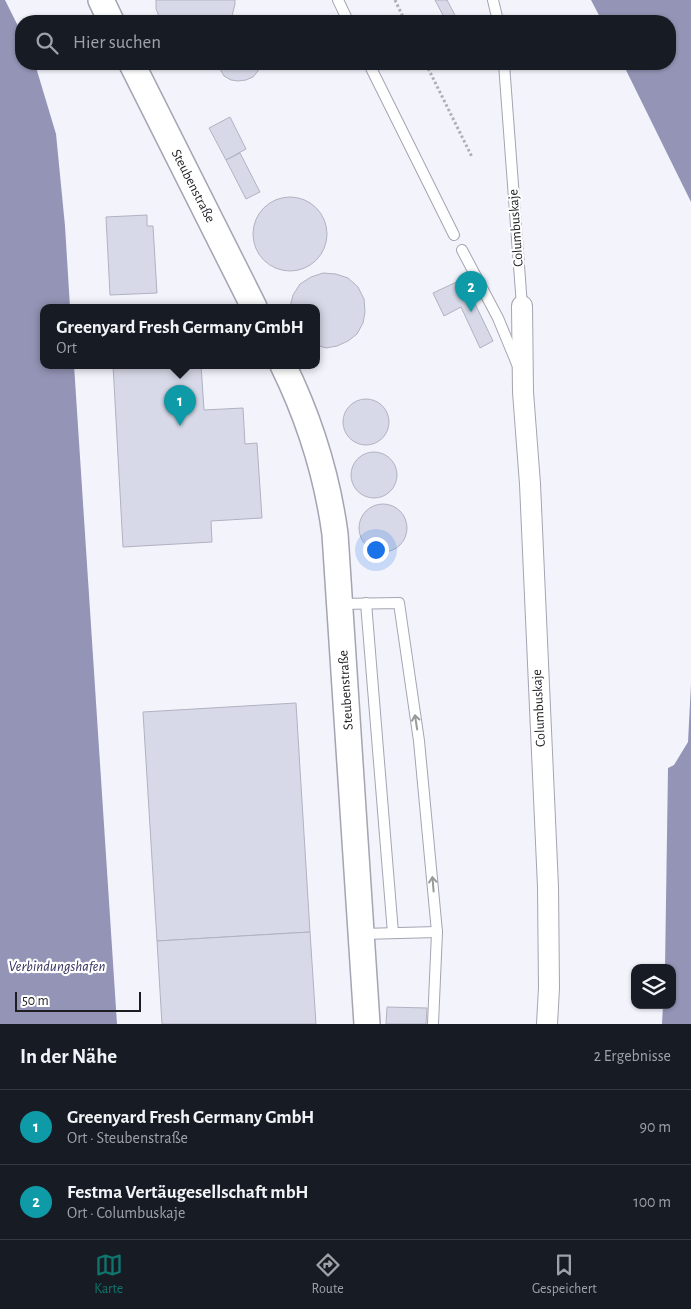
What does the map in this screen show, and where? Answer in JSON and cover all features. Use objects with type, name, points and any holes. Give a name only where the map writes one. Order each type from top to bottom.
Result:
[{"type":"street","points":[[101,0],[108,15]]},
{"type":"street","name":"Steubenstraße","points":[[135,70],[252,304]]},
{"type":"street","name":"Columbuskaje","points":[[522,306],[524,392],[530,484],[547,868],[549,988],[547,1024]]},
{"type":"street","name":"Steubenstraße","points":[[285,369],[306,415],[324,476],[335,534],[367,1024]]},
{"type":"lane","points":[[338,0],[345,15]]},
{"type":"lane","points":[[493,0],[497,15]]},
{"type":"lane","points":[[372,70],[454,235]]},
{"type":"lane","name":"Columbuskaje","points":[[504,70],[522,306]]},
{"type":"lane","name":"Columbuskaje","points":[[462,250],[502,327],[519,369],[524,392]]},
{"type":"lane","points":[[366,603],[393,933]]},
{"type":"lane","points":[[340,604],[399,603],[419,741],[437,932],[433,1024]]},
{"type":"lane","points":[[362,934],[437,932]]},
{"type":"path","points":[[395,0],[402,15]]},
{"type":"path","points":[[429,70],[472,157]]},
{"type":"water","name":"Verbindungshafen","points":[[0,0],[5,0],[15,20],[15,70],[37,70],[56,134],[65,226],[70,304],[40,304],[40,369],[74,369],[117,1024],[0,1024]]},
{"type":"water","points":[[591,0],[691,0],[691,202],[626,70],[676,70],[676,15],[599,15]]},
{"type":"water","points":[[691,684],[691,1024],[662,1024],[663,1009],[676,1009],[676,964],[665,964],[668,768],[674,765],[688,742]]},
{"type":"building","points":[[156,0],[235,0],[232,15],[158,15]]},
{"type":"building","points":[[435,0],[447,0],[455,15],[443,15]]},
{"type":"building","points":[[220,70],[258,70],[253,77],[246,80],[231,80],[224,76]]},
{"type":"building","points":[[230,117],[246,149],[226,160],[209,128]]},
{"type":"building","points":[[240,153],[260,192],[246,199],[226,160]]},
{"type":"building","points":[[290,197],[304,200],[316,208],[324,220],[327,234],[324,248],[316,260],[304,268],[290,271],[276,268],[264,260],[256,248],[253,234],[256,220],[264,208],[276,200]]},
{"type":"building","points":[[147,215],[147,226],[153,226],[157,293],[110,295],[106,217]]},
{"type":"building","points":[[323,273],[336,274],[348,278],[358,287],[364,299],[365,312],[363,323],[357,334],[348,341],[337,346],[326,348],[320,346],[320,304],[291,304],[293,295],[300,284],[311,277]]},
{"type":"building","points":[[463,279],[493,341],[480,348],[461,307],[444,316],[433,293]]},
{"type":"building","points":[[113,369],[201,369],[204,410],[243,408],[245,444],[257,443],[262,518],[211,521],[212,542],[123,547]]},
{"type":"building","points":[[371,399],[375,400],[385,409],[388,413],[388,431],[379,441],[371,445],[361,445],[353,441],[344,431],[343,417],[347,409],[357,400]]},
{"type":"building","points":[[379,452],[383,453],[393,462],[396,466],[396,484],[387,494],[379,498],[369,498],[361,494],[352,484],[351,470],[355,462],[365,453]]},
{"type":"building","points":[[378,504],[388,504],[400,511],[407,523],[407,533],[400,545],[388,552],[378,552],[370,548],[363,541],[359,533],[359,523],[363,515],[370,508]]},
{"type":"building","points":[[296,703],[310,932],[157,941],[143,712]]},
{"type":"building","points":[[310,932],[316,1024],[162,1024],[157,941]]},
{"type":"building","points":[[387,1007],[427,1008],[426,1024],[386,1024]]},
{"type":"place","name":"Festma Vertäugesellschaft mbH","points":[[471,312]]},
{"type":"place","name":"Greenyard Fresh Germany GmbH","points":[[180,426]]}]
